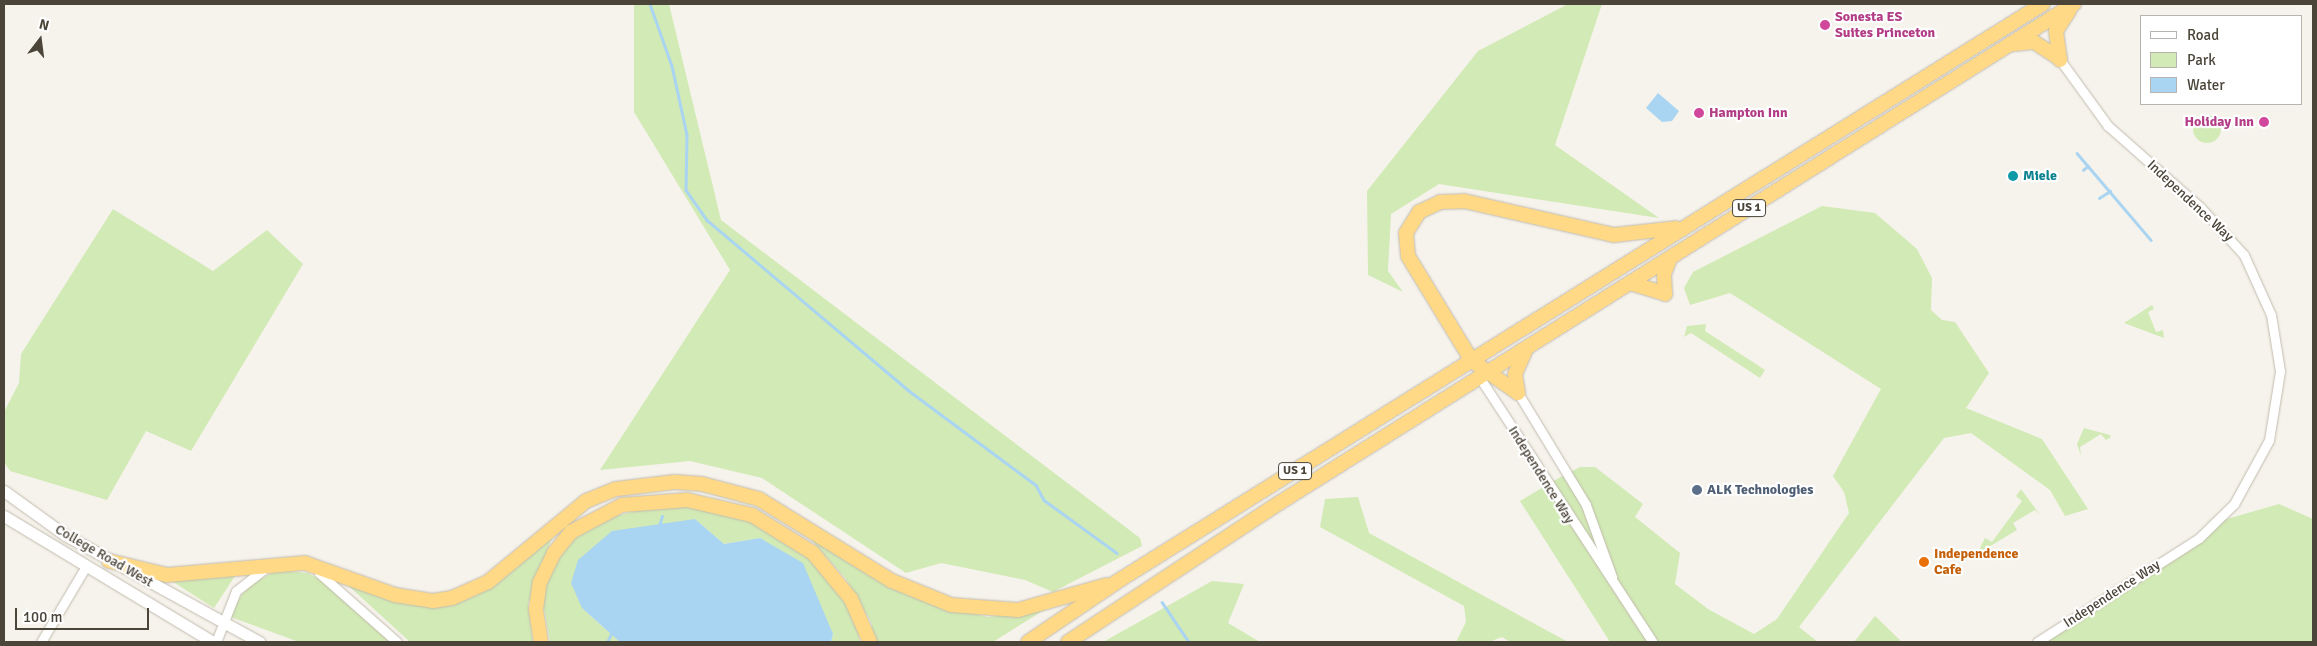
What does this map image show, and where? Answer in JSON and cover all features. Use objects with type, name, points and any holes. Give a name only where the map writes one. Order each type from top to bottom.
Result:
[{"type":"highway","name":"US 1","points":[[1028,642],[1118,581],[1472,361],[1684,226],[2043,4]]},
{"type":"highway","name":"US 1","points":[[1054,642],[1090,625],[1484,374],[2075,4]]},
{"type":"highway","points":[[2060,60],[2056,31],[2075,4]]},
{"type":"highway","points":[[2008,45],[2034,42],[2060,60]]},
{"type":"highway","points":[[1527,347],[1518,361],[1518,393],[1484,374],[1472,361],[1408,256],[1406,233],[1419,212],[1440,202],[1464,201],[1614,235],[1636,236],[1684,226]]},
{"type":"highway","points":[[1630,283],[1665,294],[1664,274],[1670,258]]},
{"type":"highway","points":[[109,561],[176,575],[279,562],[322,568],[413,600],[452,598],[488,582],[586,501],[616,489],[675,482],[702,484],[759,499],[892,581],[952,605],[1018,610],[1118,581]]},
{"type":"highway","points":[[541,642],[536,609],[540,582],[554,553],[571,532],[622,505],[688,500],[752,515],[813,553],[851,600],[870,642]]},
{"type":"highway","points":[[1068,642],[1090,625]]},
{"type":"street","name":"Independence Way","points":[[2037,642],[2199,538],[2234,504],[2269,440],[2280,371],[2271,315],[2244,255],[2207,214],[2108,126],[2060,60]]},
{"type":"street","name":"Independence Way","points":[[1484,374],[1615,585],[1653,642]]},
{"type":"street","name":"Independence Way","points":[[1518,393],[1586,505],[1615,585]]},
{"type":"street","name":"College Road West","points":[[4,492],[109,561],[221,624],[260,642]]},
{"type":"street","name":"College Road West","points":[[4,516],[85,568],[214,642]]},
{"type":"street","points":[[214,642],[236,591],[247,579],[279,562],[324,576],[397,642]]},
{"type":"street","points":[[41,642],[85,568]]},
{"type":"green space","points":[[634,4],[669,4],[721,220],[1140,538],[1142,546],[1053,592],[1025,580],[941,563],[906,573],[762,478],[690,461],[600,470],[730,270],[634,112]]},
{"type":"green space","points":[[1568,4],[1602,4],[1555,145],[1659,218],[1439,184],[1391,214],[1388,271],[1403,292],[1368,275],[1367,191],[1478,51]]},
{"type":"green space","points":[[2207,115],[2217,119],[2221,129],[2217,139],[2207,143],[2197,139],[2193,129],[2197,119]]},
{"type":"green space","points":[[1822,206],[1875,213],[1917,249],[1932,278],[1931,310],[1942,320],[1955,322],[1989,373],[1966,408],[2042,439],[2088,509],[2065,516],[2050,490],[1971,433],[1944,438],[1799,627],[1818,642],[1610,642],[1520,501],[1557,479],[1580,467],[1595,467],[1643,504],[1635,517],[1680,553],[1675,584],[1708,609],[1754,634],[1777,619],[1849,513],[1844,492],[1833,476],[1881,389],[1730,293],[1690,305],[1684,288],[1693,272]]},
{"type":"green space","points":[[113,209],[213,271],[267,230],[303,264],[191,451],[146,431],[107,500],[10,471],[4,462],[4,412],[19,383],[21,354]]},
{"type":"green space","points":[[2152,305],[2154,309],[2148,312],[2156,332],[2163,330],[2164,338],[2124,323]]},
{"type":"green space","points":[[1706,324],[1705,331],[1765,370],[1760,378],[1691,333],[1684,337],[1687,326]]},
{"type":"green space","points":[[2084,428],[2110,435],[2111,437],[2106,440],[2101,434],[2080,447],[2081,456],[2077,444]]},
{"type":"green space","points":[[2021,489],[2040,515],[2035,510],[2013,523],[2017,530],[1977,554],[1985,538],[1992,542],[2022,501],[2016,496]]},
{"type":"green space","points":[[1358,497],[1369,533],[1568,642],[1510,642],[1502,637],[1489,642],[1456,642],[1466,622],[1464,606],[1320,527],[1325,499]]},
{"type":"green space","points":[[668,503],[750,517],[812,555],[856,620],[860,642],[831,642],[833,634],[760,538],[724,544],[695,519],[582,608],[620,642],[550,642],[542,598],[553,561],[587,523]]},
{"type":"green space","points":[[2279,504],[2313,519],[2313,642],[2044,642],[2220,521]]},
{"type":"green space","points":[[798,525],[941,606],[988,617],[1044,610],[993,642],[875,642],[871,622],[846,579]]},
{"type":"green space","points":[[553,535],[528,604],[533,642],[410,642],[340,578],[404,602],[455,604],[505,573]]},
{"type":"green space","points":[[277,570],[308,573],[333,587],[390,642],[299,642],[228,616],[247,587]]},
{"type":"green space","points":[[237,573],[214,608],[167,578]]},
{"type":"green space","points":[[1212,581],[1244,584],[1228,623],[1260,642],[1103,642]]},
{"type":"green space","points":[[1875,616],[1902,642],[1854,642]]},
{"type":"water","points":[[1658,93],[1679,111],[1672,121],[1662,122],[1646,108]]},
{"type":"water","points":[[695,519],[724,544],[760,538],[803,563],[833,634],[831,642],[620,642],[582,608],[571,583],[578,560],[612,531]]},
{"type":"waterway","points":[[650,4],[672,66],[687,135],[686,190],[707,220],[908,390],[1036,485],[1044,500],[1117,553]]},
{"type":"waterway","points":[[2077,153],[2151,240]]},
{"type":"waterway","points":[[2083,170],[2088,166]]},
{"type":"waterway","points":[[2099,198],[2110,191]]},
{"type":"waterway","points":[[659,526],[662,516]]},
{"type":"waterway","points":[[1162,602],[1189,642]]},
{"type":"waterway","points":[[607,642],[613,630]]},
{"type":"place","name":"Sonesta ES Suites Princeton","points":[[1825,25]]},
{"type":"place","name":"Hampton Inn","points":[[1699,113]]},
{"type":"place","name":"Holiday Inn","points":[[2264,122]]},
{"type":"place","name":"Miele","points":[[2013,176]]},
{"type":"place","name":"ALK Technologies","points":[[1697,490]]},
{"type":"place","name":"Independence Cafe","points":[[1924,562]]}]
